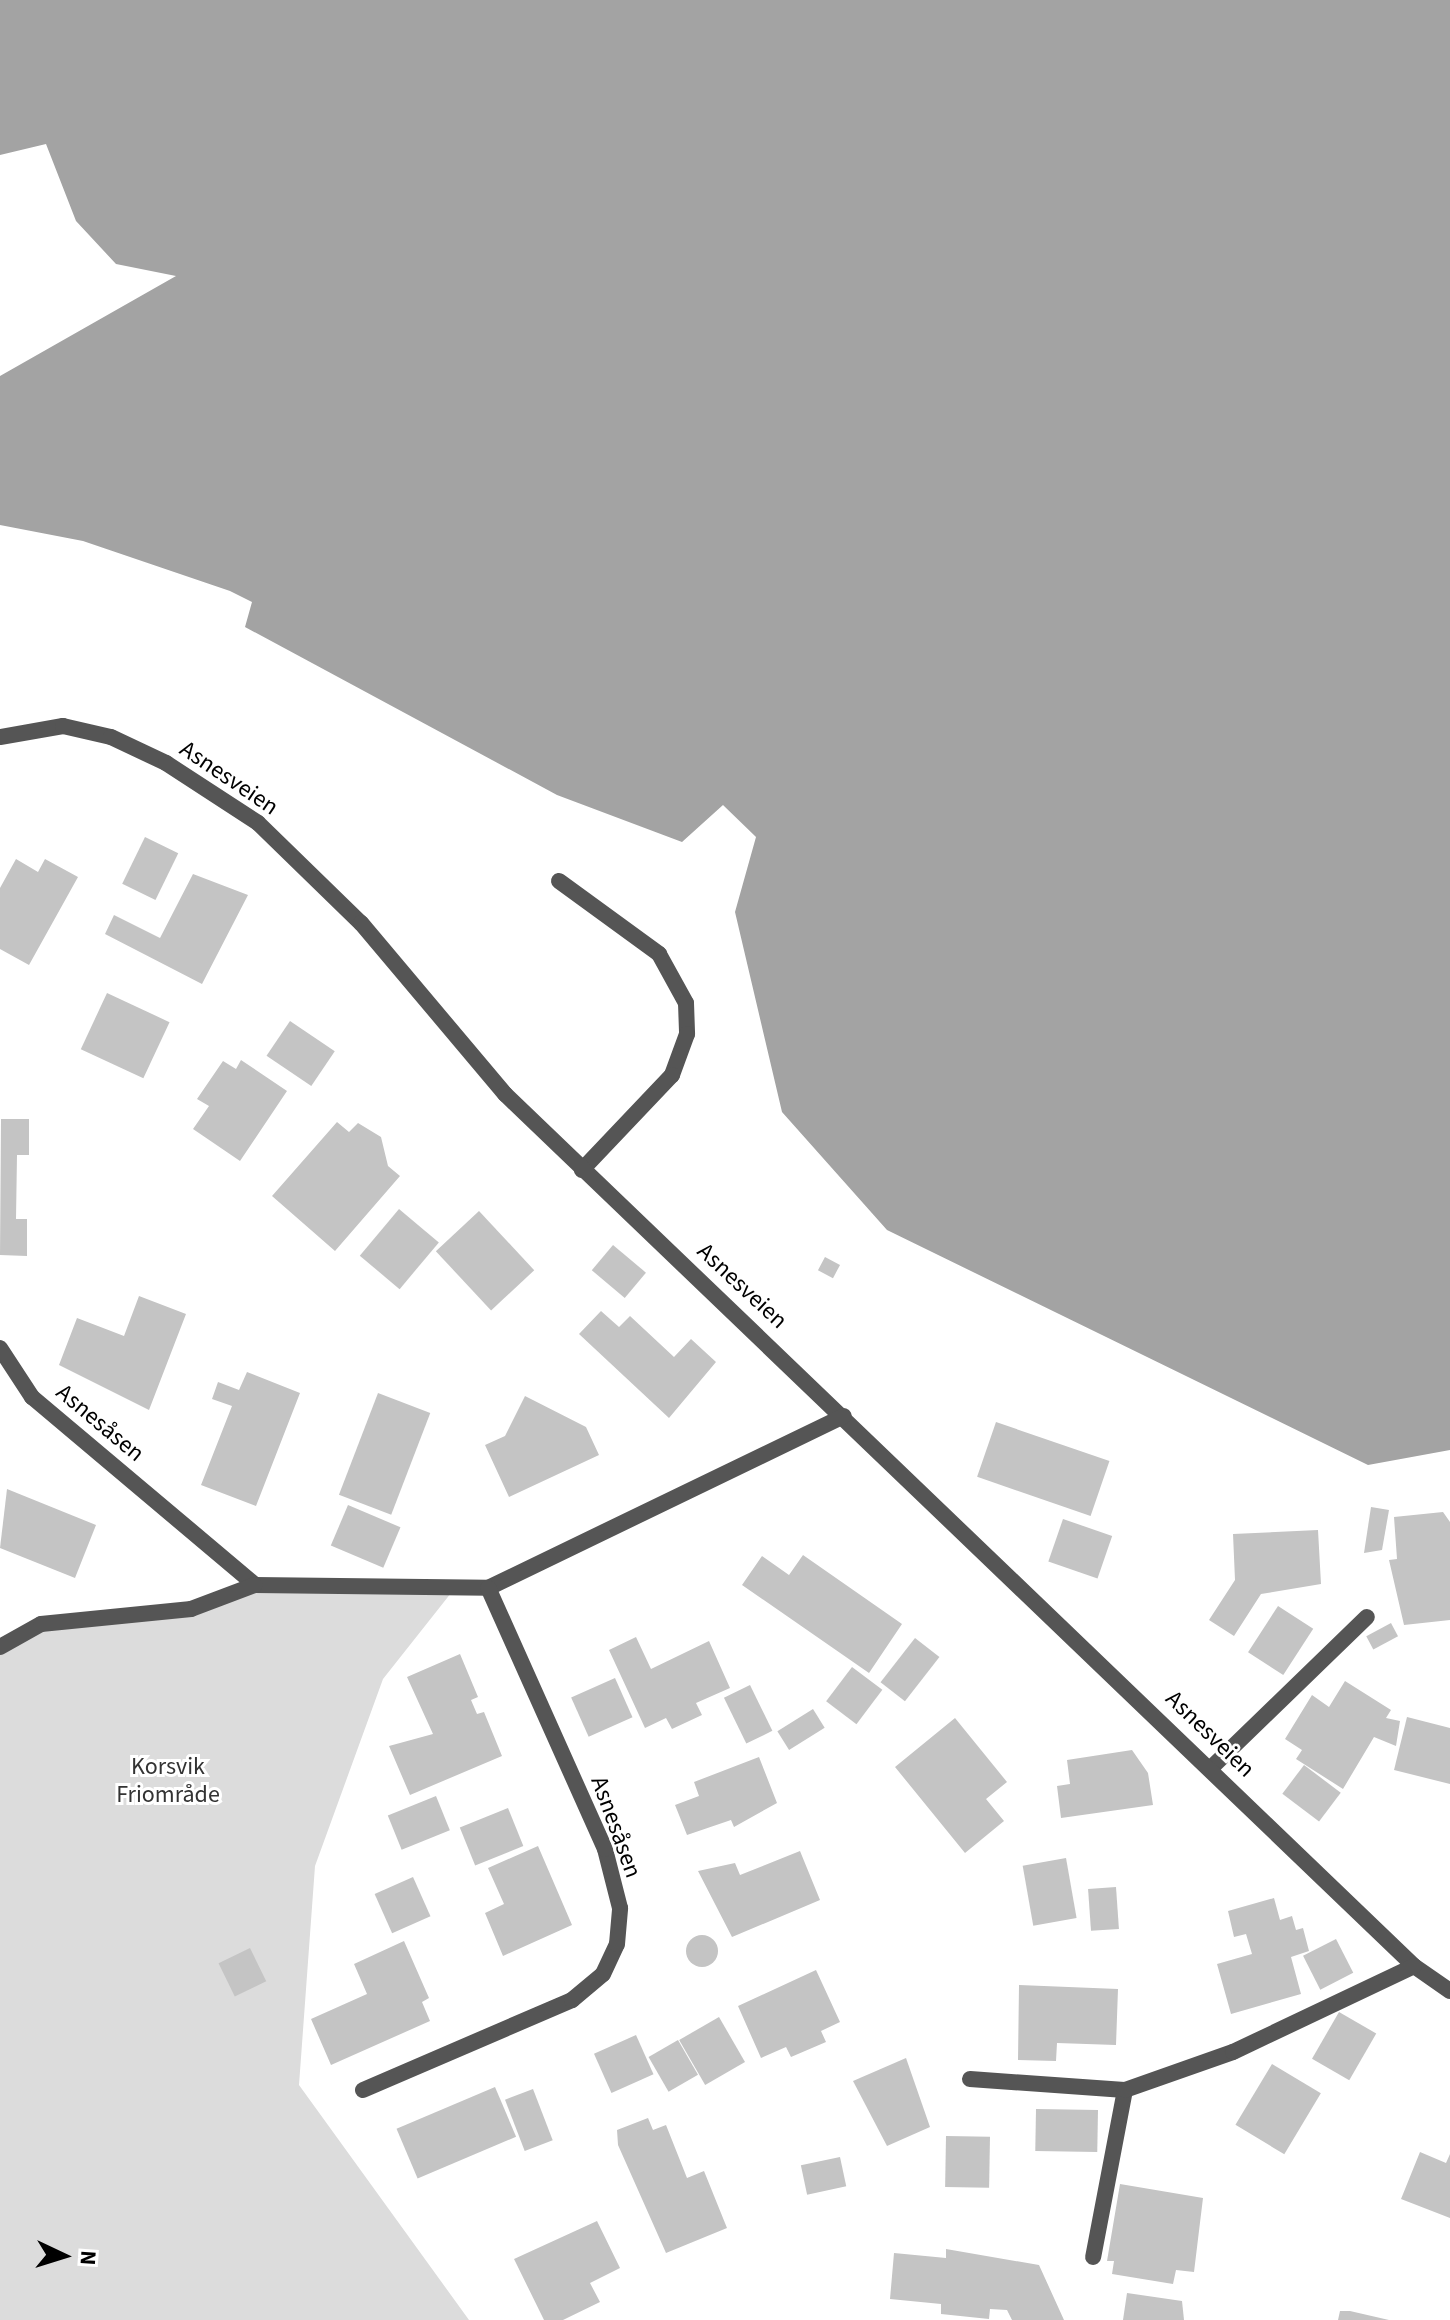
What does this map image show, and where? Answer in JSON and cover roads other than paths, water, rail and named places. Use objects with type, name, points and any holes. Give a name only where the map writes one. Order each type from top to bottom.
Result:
[{"type":"street","name":"Asnesveien","points":[[3,732],[63,726],[111,737],[166,763],[258,823],[361,923],[505,1094],[582,1170],[844,1416],[1414,1966],[1450,1991]]},
{"type":"street","points":[[559,881],[659,954],[686,1003],[687,1034],[672,1075],[582,1170]]},
{"type":"street","name":"Asnesåsen","points":[[0,1348],[32,1397],[255,1585]]},
{"type":"street","points":[[0,1647],[41,1624],[191,1609],[255,1585],[488,1588],[844,1416]]},
{"type":"street","name":"Asnesåsen","points":[[363,2090],[572,2000],[603,1974],[617,1944],[620,1908],[605,1849],[488,1588]]},
{"type":"street","points":[[1211,1768],[1367,1617]]},
{"type":"street","points":[[970,2079],[1125,2090],[1233,2052],[1414,1966]]},
{"type":"street","points":[[1093,2257],[1125,2090]]},
{"type":"park label","name":"Korsvik Friområde","points":[[168,1781]]}]
